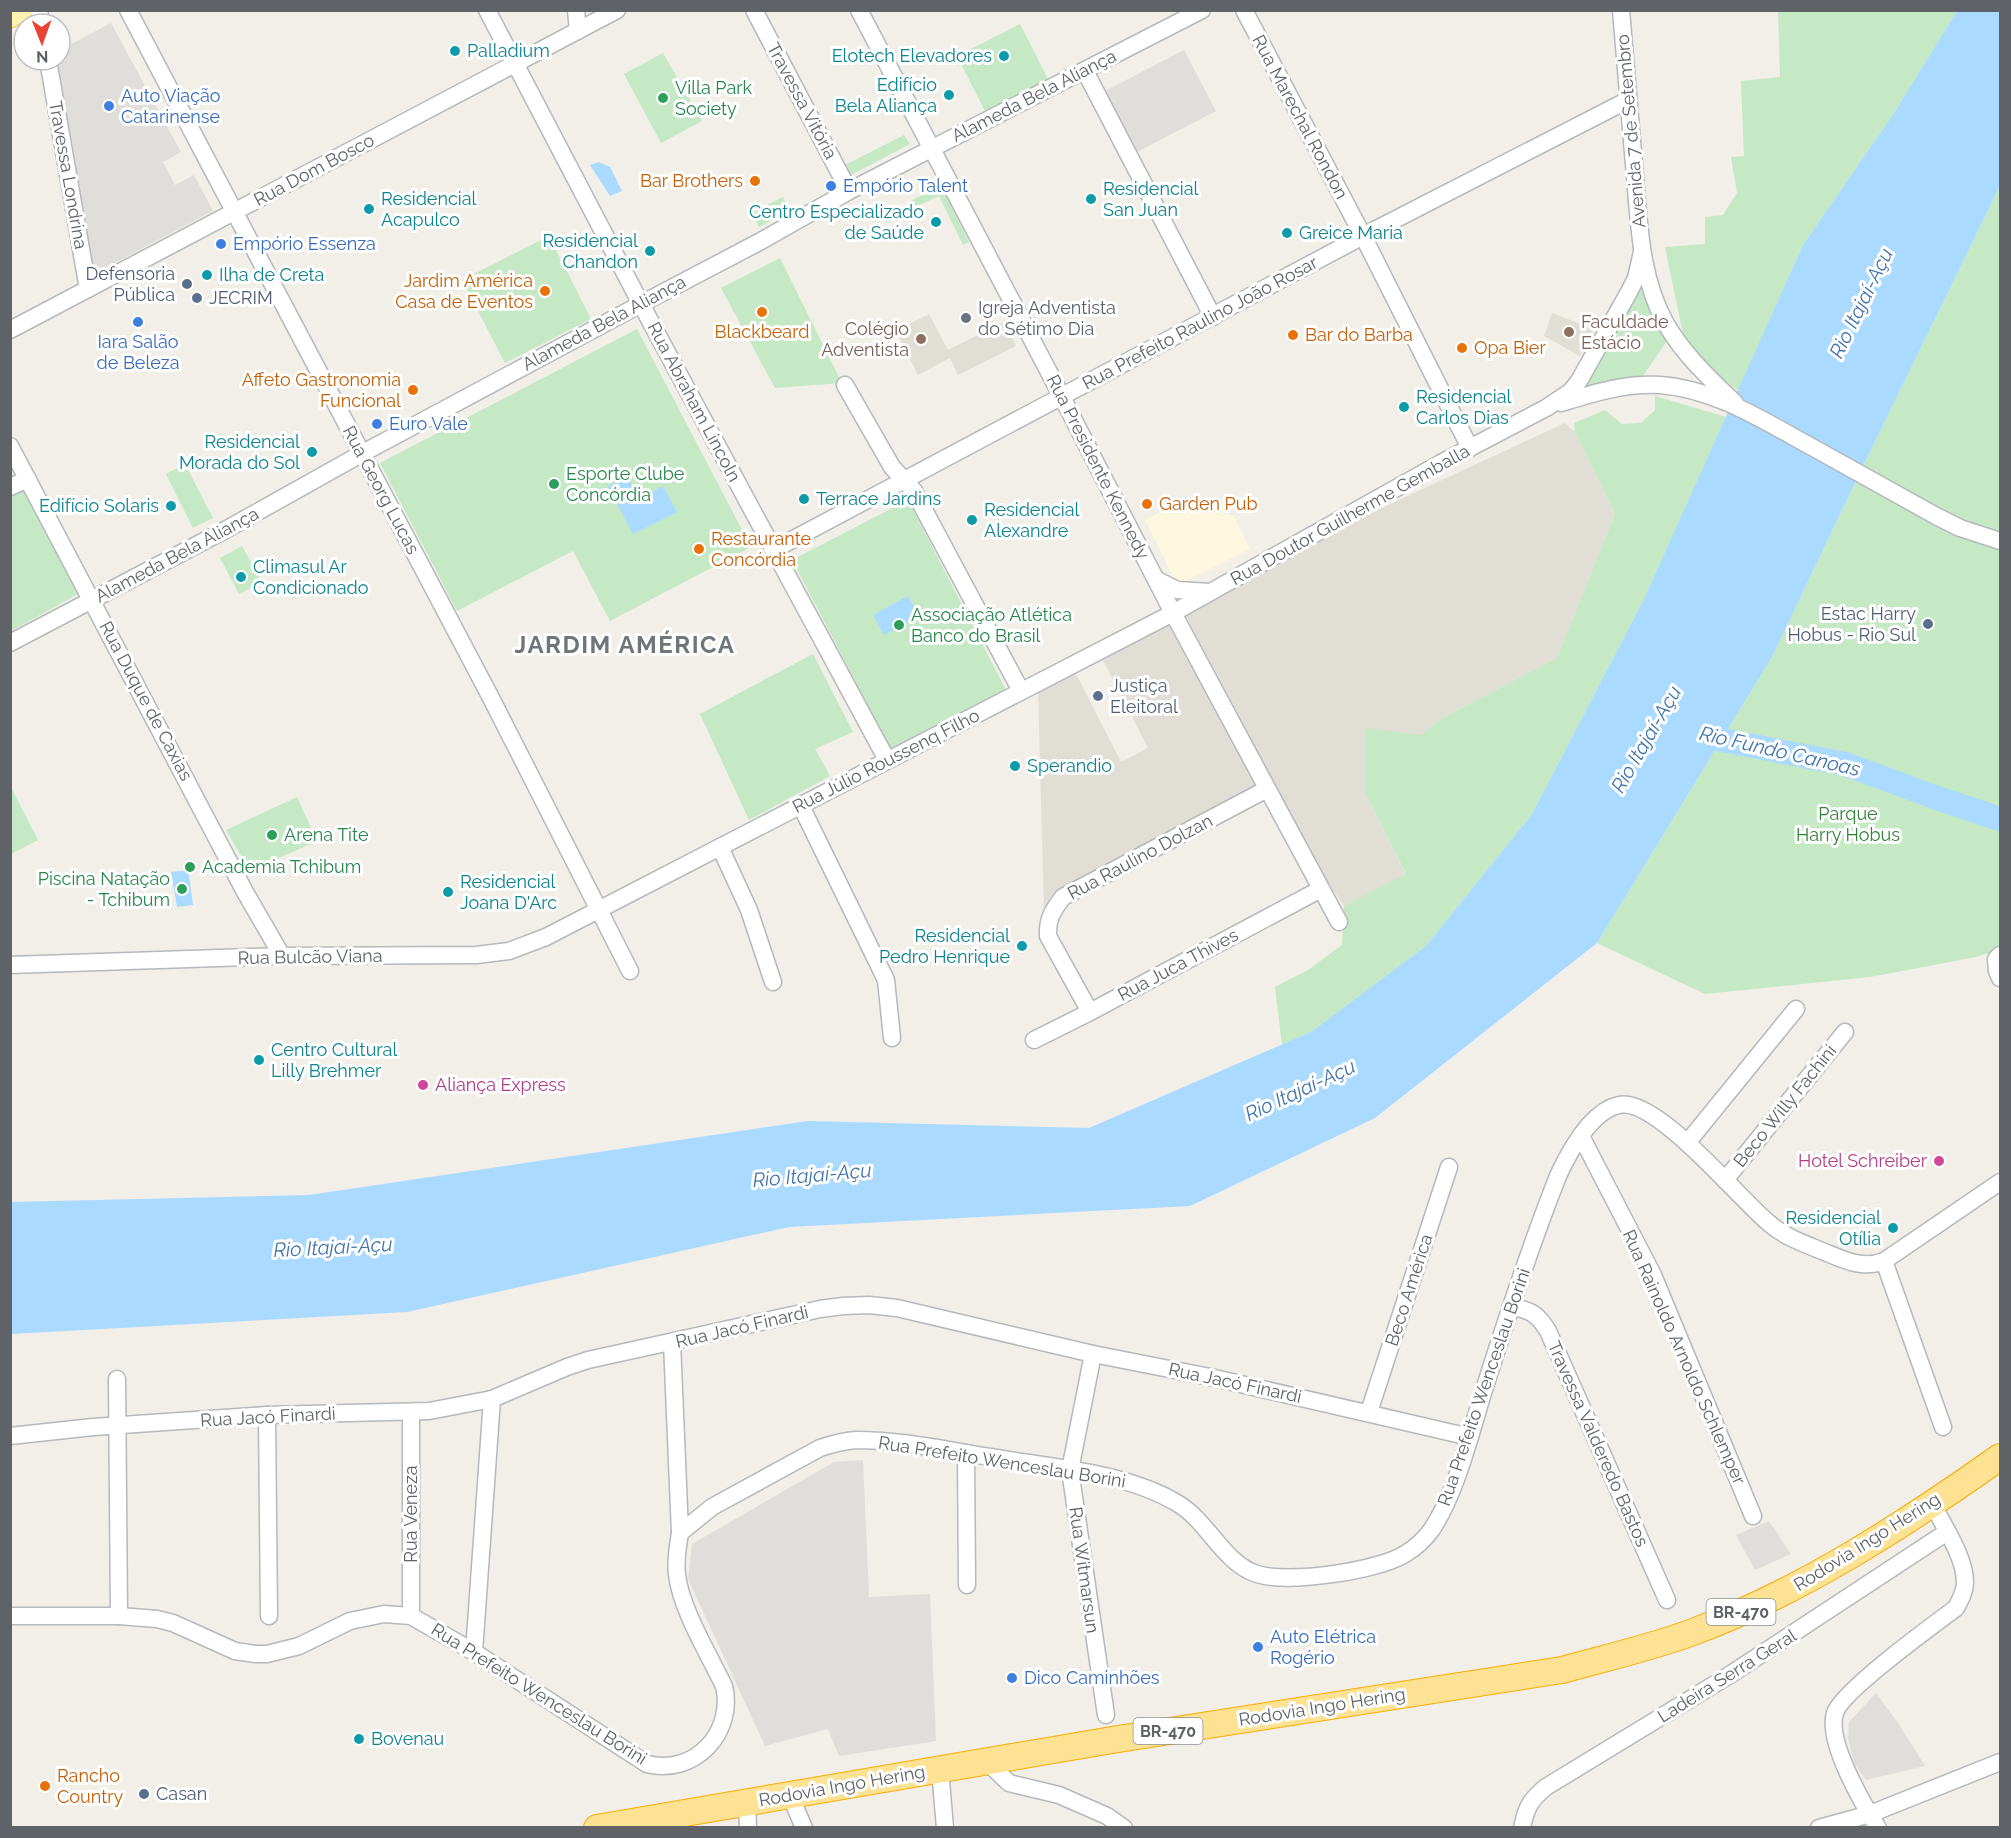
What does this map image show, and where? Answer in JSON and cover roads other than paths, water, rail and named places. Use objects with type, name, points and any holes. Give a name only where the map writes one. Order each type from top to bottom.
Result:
[{"type":"highway","name":"Rodovia Ingo Hering","points":[[597,1827],[626,1825],[747,1802],[1275,1713],[1562,1670],[1694,1632],[1803,1583],[2001,1457]]},
{"type":"main road","points":[[10,17],[22,10]]},
{"type":"street","name":"Rua Georg Lucas","points":[[128,10],[490,696],[630,971]]},
{"type":"street","name":"Rua Abraham Lincoln","points":[[488,10],[640,304],[887,760]]},
{"type":"street","points":[[576,10],[578,31]]},
{"type":"street","name":"Rua Dom Bosco","points":[[10,330],[617,10]]},
{"type":"street","name":"Travessa Vitória","points":[[754,10],[849,190]]},
{"type":"street","name":"Rua Presidente Kennedy","points":[[858,10],[1173,613],[1339,922]]},
{"type":"street","name":"Alameda Bela Aliança","points":[[10,643],[227,529],[361,454],[761,241],[849,190],[1202,10]]},
{"type":"street","name":"Rua Marechal Rondon","points":[[1244,10],[1364,237],[1470,448]]},
{"type":"street","name":"Avenida 7 de Setembro","points":[[1621,10],[1642,252]]},
{"type":"street","points":[[1085,71],[1213,316]]},
{"type":"street","name":"Travessa Londrina","points":[[50,72],[88,289]]},
{"type":"street","name":"Rua Prefeito Raulino João Rosar","points":[[773,550],[1213,316],[1628,100]]},
{"type":"street","points":[[1642,252],[1653,293],[1665,323],[1693,361],[1740,407]]},
{"type":"street","name":"Rua Doutor Guilherme Gemballa","points":[[1173,613],[1546,408],[1570,392],[1579,381],[1629,292],[1642,252]]},
{"type":"street","points":[[1546,408],[1621,387],[1661,385],[1689,389],[1740,407],[1960,528],[2001,541]]},
{"type":"street","points":[[845,386],[892,467],[914,491],[1021,692]]},
{"type":"street","name":"Rua Duque de Caxias","points":[[10,446],[245,892],[282,956]]},
{"type":"street","points":[[10,488],[28,478]]},
{"type":"street","name":"Rua Doutor Guilherme Gemballa","points":[[1157,580],[1177,590],[1211,592]]},
{"type":"street","name":"Rua Júlio Roussenq Filho","points":[[600,910],[1173,613]]},
{"type":"street","name":"Rua Raulino Dolzan","points":[[1090,1012],[1048,936],[1051,912],[1064,897],[1267,789]]},
{"type":"street","points":[[801,806],[885,980],[892,1038]]},
{"type":"street","points":[[720,847],[749,910],[772,982]]},
{"type":"street","name":"Rua Juca Thives","points":[[1034,1040],[1321,889]]},
{"type":"street","name":"Rua Bulcão Viana","points":[[10,965],[282,956],[476,955],[509,951],[546,937],[600,910]]},
{"type":"street","points":[[2001,955],[1996,958],[1995,964],[2001,978]]},
{"type":"street","points":[[1687,1143],[1796,1009]]},
{"type":"street","name":"Beco Willy Fachini","points":[[1725,1180],[1845,1032]]},
{"type":"street","name":"Rua Prefeito Wenceslau Borini","points":[[10,1616],[119,1616],[157,1619],[173,1623],[235,1651],[267,1654],[299,1646],[350,1621],[384,1614],[411,1616],[474,1652],[647,1764],[667,1767],[691,1758],[713,1742],[725,1719],[727,1698],[724,1686],[679,1587],[676,1562],[680,1533],[712,1507],[803,1456],[840,1442],[854,1440],[901,1443],[1133,1482],[1179,1503],[1198,1518],[1232,1559],[1244,1569],[1271,1578],[1312,1577],[1339,1573],[1404,1555],[1419,1544],[1431,1530],[1444,1506],[1470,1437],[1511,1306],[1558,1176],[1581,1136],[1591,1123],[1609,1109],[1620,1104],[1633,1105],[1647,1111],[1687,1143],[1770,1225],[1798,1241],[1851,1263],[1874,1265],[1884,1261],[2001,1182]]},
{"type":"street","name":"Rua Rainoldo Arnoldo Schlemper","points":[[1581,1136],[1653,1275],[1753,1516]]},
{"type":"street","name":"Beco América","points":[[1369,1412],[1449,1167]]},
{"type":"street","points":[[1884,1261],[1943,1427]]},
{"type":"street","name":"Rua Jacó Finardi","points":[[10,1436],[267,1415],[411,1412],[454,1407],[492,1399],[567,1367],[820,1309],[869,1305],[930,1314],[1093,1354],[1369,1412],[1470,1437]]},
{"type":"street","name":"Travessa Valderedo Bastos","points":[[1511,1306],[1531,1311],[1548,1331],[1667,1600]]},
{"type":"street","points":[[672,1342],[680,1533]]},
{"type":"street","name":"Rua Witmarsun","points":[[1093,1354],[1070,1470],[1106,1715]]},
{"type":"street","points":[[117,1379],[119,1616]]},
{"type":"street","points":[[474,1652],[492,1399]]},
{"type":"street","name":"Rua Veneza","points":[[411,1412],[411,1616]]},
{"type":"street","points":[[267,1415],[269,1616]]},
{"type":"street","points":[[966,1453],[967,1585]]},
{"type":"street","points":[[1874,1821],[1837,1747],[1834,1716],[1839,1704],[1846,1697],[1956,1608],[1962,1597],[1965,1583],[1963,1566],[1932,1503]]},
{"type":"street","name":"Ladeira Serra Geral","points":[[1522,1827],[1527,1806],[1535,1795],[1546,1787],[1736,1671],[1947,1532]]},
{"type":"street","points":[[986,1761],[1003,1780],[1009,1783],[1059,1795],[1107,1816],[1124,1827]]},
{"type":"street","points":[[1819,1827],[1874,1821],[2001,1762]]},
{"type":"street","points":[[940,1769],[945,1827]]},
{"type":"street","points":[[790,1795],[804,1827]]},
{"type":"street","points":[[747,1802],[748,1827]]},
{"type":"water","name":"Rio Itajaí-Açu","points":[[1957,11],[2000,11],[2000,186],[1772,657],[1597,943],[1375,1118],[1190,1206],[789,1227],[407,1312],[11,1334],[11,1202],[309,1195],[808,1121],[1089,1128],[1311,1032],[1426,946],[1532,814],[1644,599],[1803,245],[1894,113]]},
{"type":"water","points":[[599,162],[610,167],[622,191],[610,196],[590,165]]},
{"type":"water","points":[[627,476],[639,499],[663,486],[677,512],[633,534],[608,486]]},
{"type":"water","points":[[908,596],[919,616],[884,635],[873,615]]},
{"type":"water","name":"Piscina Natação - Tchibum","points":[[188,870],[193,905],[177,907],[171,872]]},
{"type":"waterway","name":"Rio Fundo Canoas","points":[[1692,730],[1722,740],[1845,764],[2000,819]]},
{"type":"place","name":"Palladium","points":[[455,51]]},
{"type":"place","name":"Elotech Elevadores","points":[[1004,56]]},
{"type":"place","name":"Edifício Bela Aliança","points":[[949,95]]},
{"type":"place","name":"Villa Park Society","points":[[663,98]]},
{"type":"place","name":"Auto Viação Catarinense","points":[[109,106]]},
{"type":"place","name":"Bar Brothers","points":[[755,181]]},
{"type":"place","name":"Empório Talent","points":[[831,186]]},
{"type":"place","name":"Residencial San Juan","points":[[1091,199]]},
{"type":"place","name":"Residencial Acapulco","points":[[369,209]]},
{"type":"place","name":"Centro Especializado de Saúde","points":[[936,222]]},
{"type":"place","name":"Greice Maria","points":[[1287,233]]},
{"type":"place","name":"Empório Essenza","points":[[221,244]]},
{"type":"place","name":"Residencial Chandon","points":[[650,251]]},
{"type":"place","name":"Ilha de Creta","points":[[207,275]]},
{"type":"place","name":"Defensoria Pública","points":[[187,284]]},
{"type":"place","name":"Jardim América Casa de Eventos","points":[[545,291]]},
{"type":"place","name":"JECRIM","points":[[197,298]]},
{"type":"place","name":"Blackbeard","points":[[762,312]]},
{"type":"place","name":"Igreja Adventista do Sétimo Dia","points":[[966,318]]},
{"type":"place","name":"Iara Salão de Beleza","points":[[138,322]]},
{"type":"place","name":"Faculdade Estácio","points":[[1569,332]]},
{"type":"place","name":"Bar do Barba","points":[[1293,335]]},
{"type":"place","name":"Colégio Adventista","points":[[921,339]]},
{"type":"place","name":"Opa Bier","points":[[1462,348]]},
{"type":"place","name":"Affeto Gastronomia Funcional","points":[[413,390]]},
{"type":"place","name":"Residencial Carlos Dias","points":[[1404,407]]},
{"type":"place","name":"Euro Vale","points":[[377,424]]},
{"type":"place","name":"Residencial Morada do Sol","points":[[312,452]]},
{"type":"place","name":"Esporte Clube Concórdia","points":[[554,484]]},
{"type":"place","name":"Terrace Jardins","points":[[804,499]]},
{"type":"place","name":"Garden Pub","points":[[1147,504]]},
{"type":"place","name":"Edifício Solaris","points":[[171,506]]},
{"type":"place","name":"Residencial Alexandre","points":[[972,520]]},
{"type":"place","name":"Restaurante Concórdia","points":[[699,549]]},
{"type":"place","name":"Climasul Ar Condicionado","points":[[241,577]]},
{"type":"place","name":"Estac Harry Hobus - Rio Sul","points":[[1928,624]]},
{"type":"place","name":"Associação Atlética Banco do Brasil","points":[[899,625]]},
{"type":"place","name":"Justiça Eleitoral","points":[[1098,696]]},
{"type":"place","name":"Sperandio","points":[[1015,766]]},
{"type":"place","name":"Arena Tite","points":[[272,835]]},
{"type":"place","name":"Academia Tchibum","points":[[190,867]]},
{"type":"place","name":"Piscina Natação - Tchibum","points":[[182,889]]},
{"type":"place","name":"Residencial Joana D'Arc","points":[[448,892]]},
{"type":"place","name":"Residencial Pedro Henrique","points":[[1022,946]]},
{"type":"place","name":"Centro Cultural Lilly Brehmer","points":[[259,1060]]},
{"type":"place","name":"Aliança Express","points":[[423,1085]]},
{"type":"place","name":"Hotel Schreiber","points":[[1939,1161]]},
{"type":"place","name":"Residencial Otília","points":[[1893,1228]]},
{"type":"place","name":"Auto Elétrica Rogério","points":[[1258,1647]]},
{"type":"place","name":"Dico Caminhões","points":[[1012,1678]]},
{"type":"place","name":"Bovenau","points":[[359,1739]]},
{"type":"place","name":"Rancho Country","points":[[45,1786]]},
{"type":"place","name":"Casan","points":[[144,1794]]},
{"type":"district","name":"JARDIM AMÉRICA","points":[[625,645]]},
{"type":"park label","name":"Parque Harry Hobus","points":[[1848,824]]}]
